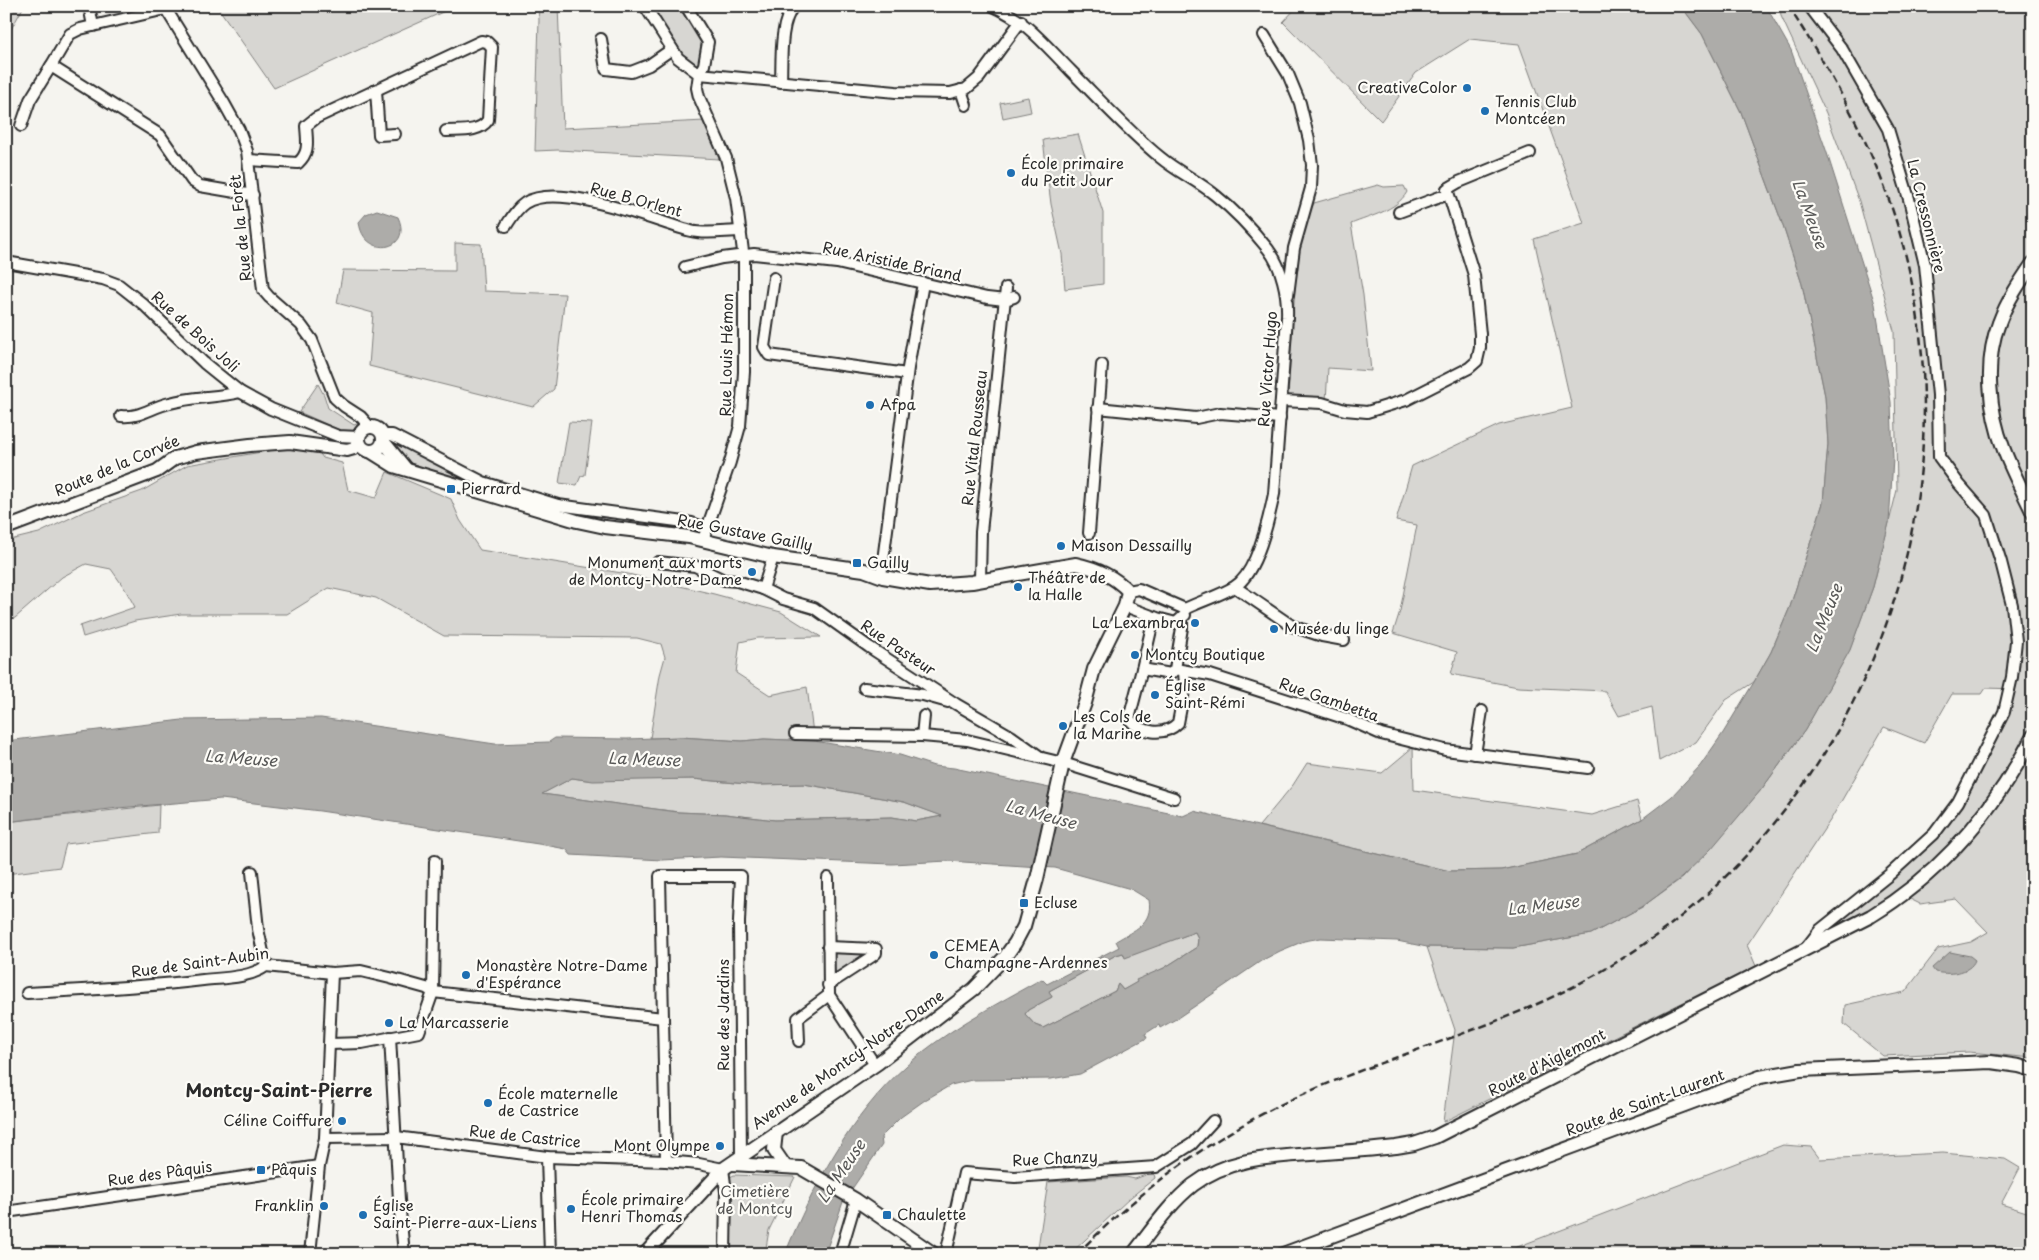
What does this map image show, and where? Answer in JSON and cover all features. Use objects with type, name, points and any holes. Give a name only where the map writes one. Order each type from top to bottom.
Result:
[{"type":"street","points":[[89,6],[93,26]]},
{"type":"street","points":[[646,6],[672,50],[686,65],[699,74],[896,92],[950,93],[966,89],[979,78],[1021,22]]},
{"type":"street","name":"Rue Louis Hémon","points":[[686,6],[708,42],[697,88],[699,97],[726,158],[736,198],[744,255],[744,372],[740,426],[730,462],[704,534]]},
{"type":"street","points":[[781,82],[785,23],[794,6]]},
{"type":"street","name":"La Cressonnière","points":[[1805,949],[1820,930],[1890,874],[1934,834],[1958,802],[2004,712],[2012,677],[2016,641],[2012,605],[1986,515],[1939,457],[1938,395],[1925,265],[1909,199],[1888,128],[1842,49],[1809,6]]},
{"type":"street","name":"Rue Victor Hugo","points":[[997,7],[1021,22],[1162,158],[1214,194],[1236,214],[1268,249],[1278,264],[1287,304],[1282,401],[1274,494],[1269,521],[1250,570],[1244,580],[1235,587],[1184,614]]},
{"type":"street","points":[[21,126],[30,100],[70,34],[93,26],[165,8]]},
{"type":"street","name":"Rue de la Forêt","points":[[165,8],[239,130],[248,160],[263,290],[301,326],[312,340],[334,398],[361,417],[370,427]]},
{"type":"street","points":[[1264,35],[1288,74],[1300,103],[1310,140],[1311,188],[1294,248],[1287,304]]},
{"type":"street","points":[[601,39],[606,69],[631,72],[648,65],[672,50]]},
{"type":"street","points":[[248,160],[298,163],[305,157],[307,148],[306,126],[309,123],[482,41],[488,42],[492,47],[488,120],[484,126],[477,129],[446,131]]},
{"type":"street","points":[[51,66],[160,135],[192,180],[200,186],[253,195]]},
{"type":"street","points":[[376,90],[379,135],[395,134]]},
{"type":"street","points":[[961,90],[966,105]]},
{"type":"street","points":[[1282,401],[1322,403],[1345,410],[1367,412],[1406,400],[1470,368],[1477,361],[1480,334],[1474,275],[1447,189],[1459,182],[1530,153]]},
{"type":"street","points":[[1399,212],[1448,194]]},
{"type":"street","name":"Rue B Orlent","points":[[506,226],[516,210],[527,202],[546,196],[615,207],[694,232],[741,231]]},
{"type":"street","name":"Rue Aristide Briand","points":[[685,267],[754,254],[837,263],[923,283],[1010,298]]},
{"type":"street","name":"Rue de Bois Joli","points":[[6,262],[103,279],[119,285],[143,304],[204,363],[240,392],[271,409],[338,436],[359,440]]},
{"type":"street","points":[[2033,263],[2012,296],[1998,324],[1991,355],[1990,371],[1993,402],[2004,450],[2033,513]]},
{"type":"street","points":[[774,278],[764,347],[769,355],[907,374]]},
{"type":"street","points":[[881,576],[907,374],[923,283]]},
{"type":"street","name":"Rue Vital Rousseau","points":[[980,580],[981,532],[1010,298],[1006,288]]},
{"type":"street","points":[[1089,533],[1102,365]]},
{"type":"street","points":[[121,416],[133,417],[178,401],[197,397],[222,396],[240,392]]},
{"type":"street","points":[[1098,408],[1196,418],[1220,414],[1280,418]]},
{"type":"street","points":[[382,438],[377,449],[370,451],[363,448],[359,440],[363,430],[370,427],[377,429],[406,469]]},
{"type":"street","name":"Rue Gustave Gailly","points":[[382,438],[392,435],[483,482],[558,504],[684,522],[704,534],[774,557],[864,570],[881,576],[930,585],[980,580],[1076,564],[1090,567],[1110,576],[1127,599]]},
{"type":"street","name":"Route de la Corvée","points":[[6,528],[157,471],[175,458],[196,452],[290,442],[347,450],[354,448],[359,440]]},
{"type":"street","name":"Rue Gustave Gailly","points":[[370,451],[384,461],[406,469],[577,521],[605,527],[704,534]]},
{"type":"street","points":[[763,589],[774,557]]},
{"type":"street","name":"Rue Pasteur","points":[[658,562],[695,566],[724,580],[737,580],[763,589],[783,600],[814,608],[869,647],[956,704],[1011,736],[1042,758]]},
{"type":"street","points":[[1235,587],[1292,626],[1322,636],[1344,640]]},
{"type":"street","points":[[1139,589],[1184,614],[1176,622],[1154,617],[1127,599],[1139,589]]},
{"type":"street","name":"Avenue de Montcy-Notre-Dame","points":[[645,1254],[732,1162],[875,1065],[959,1001],[992,973],[1015,944],[1024,926],[1037,879],[1062,769],[1085,703],[1094,669],[1127,599]]},
{"type":"street","points":[[1154,617],[1129,719],[1136,727],[1148,732],[1174,728],[1178,723],[1185,686],[1180,670],[1184,614]]},
{"type":"street","name":"Rue Gambetta","points":[[1142,669],[1171,674],[1180,670],[1210,675],[1346,719],[1382,734],[1445,750],[1588,768]]},
{"type":"street","points":[[864,688],[924,695],[956,704]]},
{"type":"street","points":[[1475,754],[1482,711]]},
{"type":"street","points":[[922,736],[924,716]]},
{"type":"street","points":[[795,734],[922,736],[967,740],[1042,758],[1062,769],[1174,798]]},
{"type":"street","name":"Route d'Aiglemont","points":[[1133,1254],[1175,1202],[1194,1185],[1224,1167],[1246,1160],[1271,1157],[1396,1148],[1435,1137],[1888,905],[1928,873],[1962,840],[1983,816],[2033,736]]},
{"type":"street","points":[[330,1044],[362,1043],[419,1032],[433,992],[435,861]]},
{"type":"street","points":[[252,872],[258,929],[266,966]]},
{"type":"street","name":"Rue des Jardins","points":[[663,1018],[660,876],[741,876],[732,1162],[726,1192],[725,1254]]},
{"type":"street","points":[[828,878],[828,990],[875,1065]]},
{"type":"street","points":[[799,1041],[798,1018],[828,990],[876,953],[876,949],[828,947]]},
{"type":"street","name":"Rue de Saint-Aubin","points":[[27,993],[113,990],[178,983],[245,974],[259,971],[266,966],[332,973],[361,972],[390,978],[433,992],[663,1018]]},
{"type":"street","points":[[310,1254],[318,1166],[325,1138],[332,973]]},
{"type":"street","points":[[663,1018],[666,1161]]},
{"type":"street","points":[[390,1037],[404,1254]]},
{"type":"street","name":"Route de Saint-Laurent","points":[[1283,1254],[1760,1077],[1800,1070],[1991,1062],[2033,1070]]},
{"type":"street","name":"Rue Chanzy","points":[[946,1254],[964,1173],[1015,1177],[1156,1167],[1192,1144],[1213,1121]]},
{"type":"street","points":[[776,1132],[774,1150],[785,1166]]},
{"type":"street","name":"Rue de Castrice","points":[[325,1138],[396,1137],[547,1157],[699,1164],[732,1162]]},
{"type":"street","points":[[547,1157],[550,1254]]},
{"type":"street","points":[[732,1162],[801,1168],[854,1199],[934,1254]]},
{"type":"street","name":"Rue des Pâquis","points":[[6,1212],[318,1166]]},
{"type":"street","points":[[840,1254],[854,1199]]},
{"type":"green space","points":[[6,6],[24,6],[6,38]]},
{"type":"green space","points":[[217,6],[456,6],[274,88]]},
{"type":"green space","points":[[538,6],[558,6],[563,128],[705,121],[719,159],[558,150],[535,151]]},
{"type":"green space","points":[[651,6],[685,6],[704,36],[701,63],[697,66],[686,62]]},
{"type":"green space","points":[[1298,6],[1414,6],[1419,11],[1415,6],[1681,6],[1702,34],[1741,112],[1781,220],[1802,284],[1825,396],[1828,444],[1823,503],[1790,607],[1771,652],[1754,682],[1726,700],[1696,742],[1659,761],[1652,707],[1619,716],[1605,691],[1518,687],[1451,674],[1457,652],[1393,633],[1400,611],[1417,525],[1396,521],[1412,466],[1499,425],[1572,408],[1534,239],[1584,223],[1519,44],[1470,39],[1416,73],[1381,121],[1283,22]]},
{"type":"green space","points":[[1780,6],[2033,6],[2033,1058],[1969,1052],[1883,1056],[1844,1024],[1845,1005],[1905,992],[1938,949],[1971,942],[1988,932],[1956,899],[1920,904],[1898,893],[1843,923],[1840,919],[1868,899],[1946,829],[1980,769],[2015,689],[1986,688],[1982,694],[1952,694],[1924,743],[1884,727],[1831,819],[1747,945],[1756,966],[1443,1122],[1455,1030],[1427,947],[1513,948],[1591,934],[1642,907],[1682,878],[1761,790],[1805,730],[1850,649],[1873,587],[1897,490],[1894,331],[1859,201],[1826,113],[1781,16]]},
{"type":"green space","points":[[1028,97],[1031,112],[1003,118],[1000,103]]},
{"type":"green space","points":[[1078,134],[1103,213],[1103,284],[1065,289],[1062,254],[1051,204],[1043,140]]},
{"type":"green space","points":[[1378,185],[1384,187],[1404,186],[1407,192],[1402,199],[1389,208],[1351,224],[1363,295],[1371,371],[1328,368],[1326,401],[1288,398],[1297,254],[1311,209],[1314,203]]},
{"type":"green space","points":[[455,243],[481,244],[484,291],[565,294],[554,389],[533,407],[369,366],[373,313],[337,303],[343,270],[455,271]]},
{"type":"green space","points":[[318,384],[328,408],[354,425],[359,423],[352,432],[344,432],[299,412]]},
{"type":"green space","points":[[569,422],[592,423],[585,475],[581,476],[577,485],[559,483]]},
{"type":"green space","points":[[392,439],[461,477],[457,478],[409,463],[390,441]]},
{"type":"green space","points":[[290,447],[318,451],[323,458],[342,463],[348,490],[376,498],[387,472],[451,499],[460,520],[480,550],[628,574],[781,612],[821,637],[758,638],[740,642],[736,673],[770,695],[807,687],[814,741],[764,739],[742,741],[681,737],[650,738],[660,675],[665,657],[661,644],[637,638],[444,636],[376,598],[329,588],[287,614],[181,614],[135,621],[83,637],[80,626],[135,607],[111,569],[86,564],[62,577],[15,618],[6,621],[6,541],[39,533],[83,512],[142,491],[187,465]]},
{"type":"green space","points":[[1413,747],[1414,790],[1592,815],[1637,801],[1642,819],[1577,854],[1501,870],[1450,871],[1259,826],[1293,785],[1307,763],[1382,773]]},
{"type":"green space","points":[[572,778],[587,780],[693,779],[758,785],[804,784],[904,802],[943,816],[916,821],[892,817],[775,820],[725,814],[678,812],[541,794]]},
{"type":"green space","points":[[159,805],[158,833],[66,844],[60,867],[6,874],[6,822]]},
{"type":"green space","points":[[1195,932],[1198,938],[1197,947],[1164,968],[1123,990],[1118,984],[1115,991],[1043,1028],[1035,1025],[1025,1014],[1028,1010],[1052,997],[1049,991],[1116,955],[1123,953],[1125,957]]},
{"type":"green space","points":[[834,953],[868,953],[835,977]]},
{"type":"green space","points":[[1783,1145],[1811,1147],[1820,1159],[1943,1153],[2005,1159],[2020,1168],[2001,1204],[2033,1214],[2033,1254],[1499,1254]]},
{"type":"green space","points":[[1148,1174],[1154,1174],[1155,1178],[1131,1197],[1070,1254],[1037,1254],[1048,1182],[1126,1177],[1135,1179]]},
{"type":"green space","name":"Cimetière de Montcy","points":[[734,1175],[795,1177],[769,1230],[765,1254],[727,1250],[730,1177]]},
{"type":"water","name":"La Meuse","points":[[1681,6],[1766,6],[1791,50],[1826,150],[1875,304],[1891,402],[1893,459],[1889,523],[1873,587],[1850,650],[1805,730],[1761,790],[1711,849],[1681,878],[1642,907],[1591,934],[1513,948],[1427,947],[1397,941],[1321,938],[1304,941],[1261,961],[1176,1019],[1160,1028],[1159,1025],[1145,1034],[1147,1038],[1080,1074],[1051,1079],[972,1080],[951,1085],[925,1100],[901,1117],[881,1137],[882,1145],[843,1202],[825,1254],[785,1254],[808,1203],[835,1153],[867,1107],[906,1066],[952,1031],[1002,1001],[1042,979],[1047,984],[1119,947],[1116,941],[1135,930],[1145,921],[1148,915],[1149,900],[1131,889],[1055,868],[948,861],[892,864],[721,857],[662,860],[571,855],[566,849],[545,845],[320,811],[221,799],[118,808],[6,822],[6,741],[182,720],[321,718],[495,744],[549,742],[555,738],[627,739],[681,737],[742,741],[764,739],[814,741],[900,755],[934,766],[954,768],[1183,816],[1194,811],[1450,871],[1501,870],[1577,854],[1642,819],[1671,797],[1700,766],[1723,733],[1771,652],[1790,607],[1823,503],[1828,444],[1825,396],[1802,284],[1781,220],[1741,112],[1702,34]],"holes":[[[572,778],[593,781],[693,779],[758,785],[804,784],[904,802],[942,816],[916,821],[892,817],[775,820],[725,814],[678,812],[542,794]],[[1195,932],[1198,938],[1197,947],[1164,968],[1136,980],[1137,982],[1123,990],[1118,984],[1115,991],[1043,1028],[1035,1025],[1025,1014],[1028,1010],[1052,997],[1049,991],[1116,955],[1123,953],[1125,958]]]},
{"type":"water","points":[[377,210],[398,217],[401,229],[399,238],[394,244],[377,246],[369,242],[362,234],[359,222],[366,214]]},
{"type":"water","points":[[1950,952],[1970,956],[1975,960],[1972,965],[1963,971],[1952,973],[1935,972],[1932,968]]},
{"type":"railway","points":[[1077,1254],[1129,1205],[1185,1162],[1214,1142],[1276,1107],[1345,1077],[1531,1007],[1602,971],[1689,910],[1764,835],[1826,751],[1873,658],[1906,559],[1922,455],[1921,350],[1903,245],[1882,182],[1840,92],[1788,6]]},
{"type":"place","name":"CreativeColor","points":[[1467,88]]},
{"type":"place","name":"Tennis Club Montcéen","points":[[1485,111]]},
{"type":"place","name":"École primaire du Petit Jour","points":[[1011,173]]},
{"type":"place","name":"Afpa","points":[[870,405]]},
{"type":"place","name":"Pierrard","points":[[451,489]]},
{"type":"place","name":"Maison Dessailly","points":[[1061,546]]},
{"type":"place","name":"Gailly","points":[[857,563]]},
{"type":"place","name":"Monument aux morts de Montcy-Notre-Dame","points":[[752,572]]},
{"type":"place","name":"Théâtre de la Halle","points":[[1018,587]]},
{"type":"place","name":"La Lexambra","points":[[1195,623]]},
{"type":"place","name":"Musée du linge","points":[[1274,629]]},
{"type":"place","name":"Montcy Boutique","points":[[1135,655]]},
{"type":"place","name":"Église Saint-Rémi","points":[[1155,695]]},
{"type":"place","name":"Les Cols de la Marine","points":[[1063,726]]},
{"type":"place","name":"Ecluse","points":[[1024,903]]},
{"type":"place","name":"CEMEA Champagne-Ardennes","points":[[934,955]]},
{"type":"place","name":"Monastère Notre-Dame d'Espérance","points":[[466,975]]},
{"type":"place","name":"La Marcasserie","points":[[389,1023]]},
{"type":"place","name":"École maternelle de Castrice","points":[[488,1103]]},
{"type":"place","name":"Céline Coiffure","points":[[342,1121]]},
{"type":"place","name":"Mont Olympe","points":[[720,1146]]},
{"type":"place","name":"Pâquis","points":[[261,1170]]},
{"type":"place","name":"Franklin","points":[[324,1206]]},
{"type":"place","name":"École primaire Henri Thomas","points":[[571,1209]]},
{"type":"place","name":"Église Saint-Pierre-aux-Liens","points":[[363,1215]]},
{"type":"place","name":"Chaulette","points":[[887,1215]]},
{"type":"district","name":"Montcy-Saint-Pierre","points":[[279,1091]]}]
